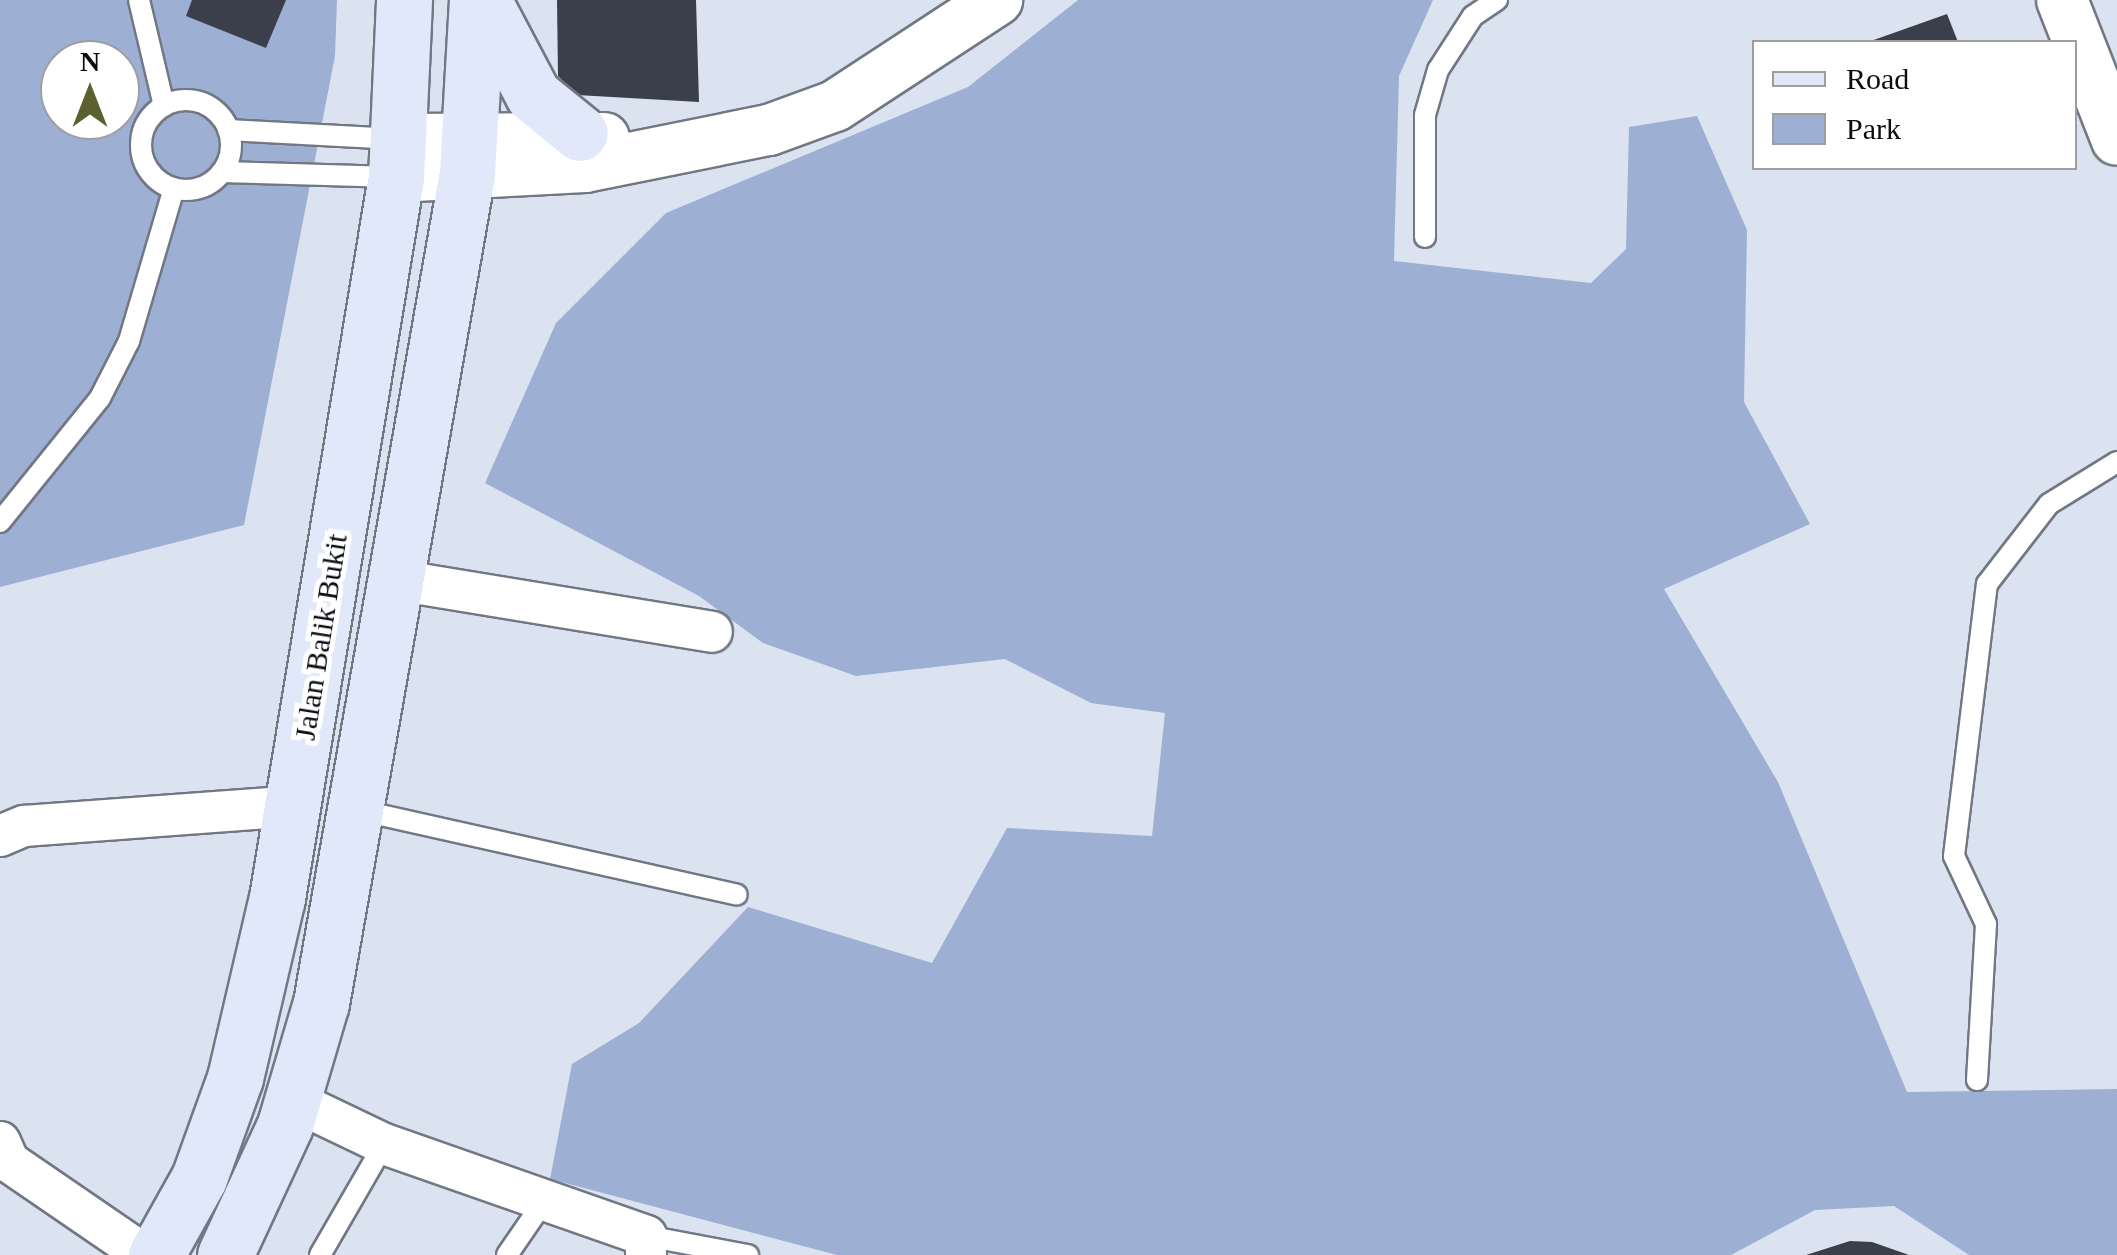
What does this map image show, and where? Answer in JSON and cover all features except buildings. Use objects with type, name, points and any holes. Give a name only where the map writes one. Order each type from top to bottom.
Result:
[{"type":"main road","name":"Jalan Balik Bukit","points":[[156,1255],[199,1178],[235,1078],[294,806],[398,158],[404,0]]},
{"type":"main road","name":"Jalan Balik Bukit","points":[[225,1255],[292,1100],[321,1003],[468,155],[480,0]]},
{"type":"main road","points":[[480,0],[534,95],[580,134]]},
{"type":"street","points":[[468,155],[584,167],[654,147],[769,130],[834,106],[952,14],[997,0]]},
{"type":"street","points":[[2062,0],[2101,64],[2117,140]]},
{"type":"street","points":[[398,158],[468,155],[580,134],[654,147]]},
{"type":"street","points":[[396,580],[712,632]]},
{"type":"street","points":[[0,836],[24,826],[294,806]]},
{"type":"street","points":[[292,1100],[384,1144],[646,1246]]},
{"type":"street","points":[[0,1142],[36,1183],[145,1255]]},
{"type":"lane","points":[[139,0],[164,106],[140,143],[149,171],[174,188],[200,187],[222,172],[398,158]]},
{"type":"lane","points":[[1425,237],[1425,115],[1438,70],[1473,16],[1497,0]]},
{"type":"lane","points":[[164,106],[194,101],[228,130],[398,158]]},
{"type":"lane","points":[[222,172],[228,130]]},
{"type":"lane","points":[[0,522],[100,398],[129,340],[174,188]]},
{"type":"lane","points":[[1978,1080],[1986,924],[1954,856],[1987,584],[2049,504],[2117,462]]},
{"type":"lane","points":[[356,810],[736,896]]},
{"type":"lane","points":[[320,1255],[384,1144]]},
{"type":"lane","points":[[507,1255],[542,1204]]},
{"type":"lane","points":[[646,1246],[748,1255]]},
{"type":"green space","points":[[0,0],[337,0],[335,56],[244,525],[0,587]]},
{"type":"green space","points":[[1078,0],[1433,0],[1399,76],[1394,261],[1591,283],[1626,249],[1629,127],[1697,116],[1747,230],[1744,402],[1810,524],[1664,589],[1778,782],[1907,1092],[2117,1089],[2117,1255],[1969,1255],[1894,1206],[1815,1210],[1731,1255],[837,1255],[550,1179],[572,1064],[639,1023],[748,907],[932,963],[1007,828],[1152,836],[1165,713],[1091,703],[1005,659],[856,676],[763,643],[699,596],[485,483],[556,323],[666,213],[968,87]]}]
